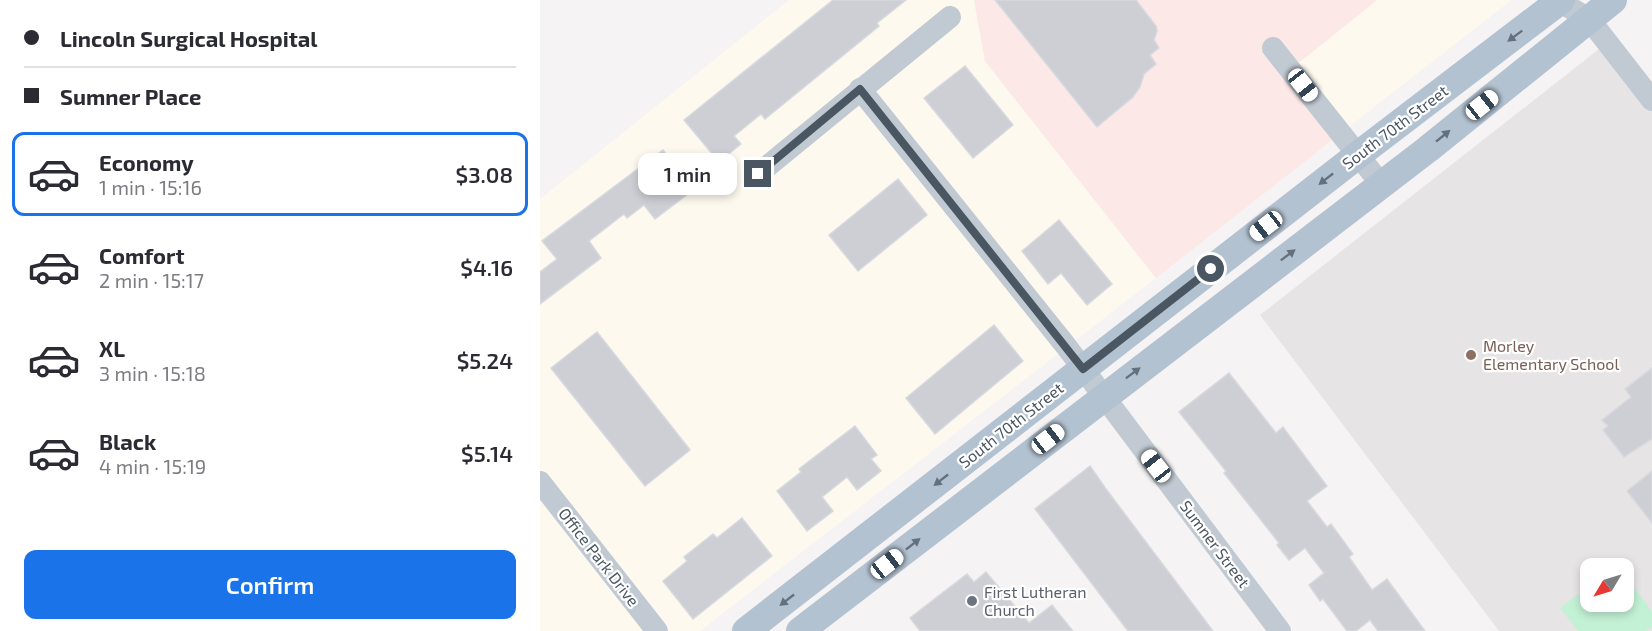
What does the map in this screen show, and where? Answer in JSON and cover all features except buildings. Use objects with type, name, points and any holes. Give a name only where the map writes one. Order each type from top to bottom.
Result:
[{"type":"main road","name":"South 70th Street","points":[[746,631],[1358,155],[1571,4],[1613,0]]},
{"type":"main road","name":"South 70th Street","points":[[800,631],[1428,149],[1571,4]]},
{"type":"street","points":[[1571,4],[1652,99]]},
{"type":"street","points":[[758,174],[950,17]]},
{"type":"street","points":[[1273,48],[1381,184]]},
{"type":"street","name":"Sumner Street","points":[[860,89],[1104,396],[1280,631]]},
{"type":"street","name":"Office Park Drive","points":[[540,482],[657,631]]},
{"type":"shaded area","points":[[789,0],[974,0],[985,61],[1156,278],[700,631],[540,631],[540,199]]},
{"type":"shaded area","points":[[974,0],[1377,0],[1291,69],[1341,133],[1156,278],[985,61]]},
{"type":"shaded area","points":[[1377,0],[1512,0],[1341,133],[1291,69]]},
{"type":"shaded area","name":"Morley Elementary School","points":[[1608,42],[1652,100],[1652,631],[1499,631],[1260,315]]},
{"type":"green space","points":[[1634,587],[1652,611],[1652,627],[1646,631],[1578,631],[1560,608],[1580,593],[1580,612],[1634,612]]},
{"type":"place","name":"Morley Elementary School","points":[[1471,355]]},
{"type":"place","name":"First Lutheran Church","points":[[972,601]]},
{"type":"route","points":[[758,174],[860,89],[1083,369],[1211,269]]}]
